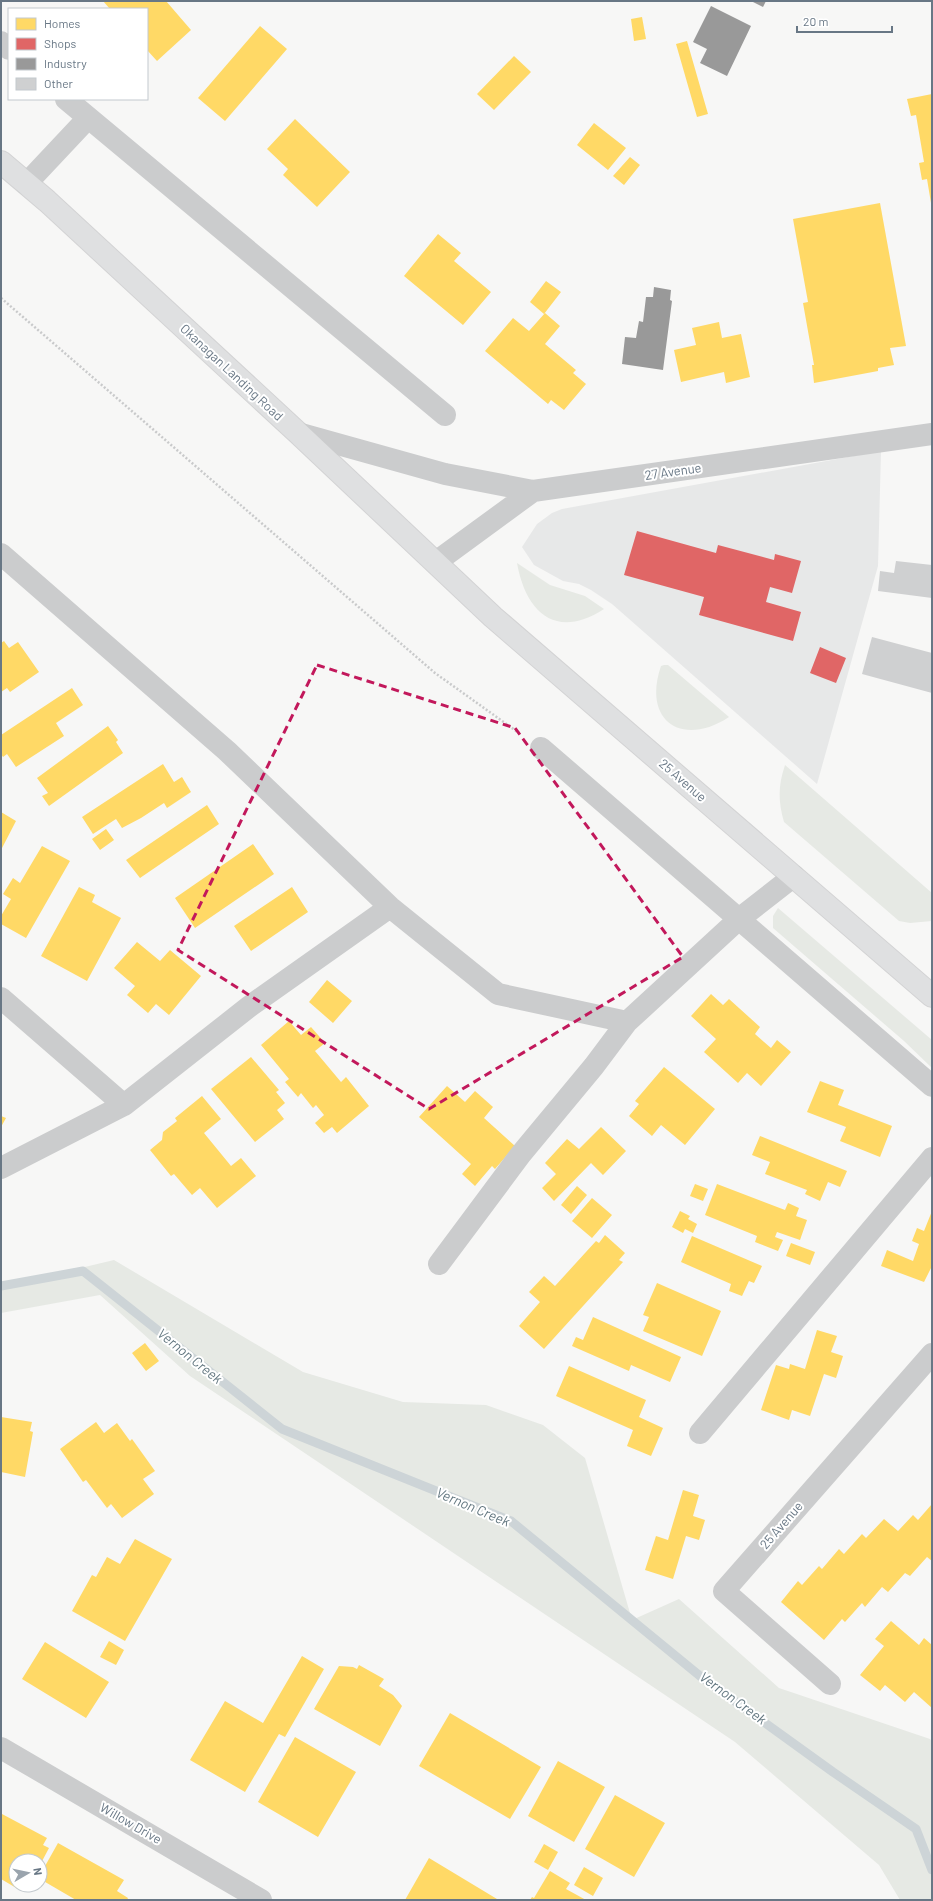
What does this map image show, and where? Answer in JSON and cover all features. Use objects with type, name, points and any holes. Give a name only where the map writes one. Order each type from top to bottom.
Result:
[{"type":"main road","name":"Okanagan Landing Road","points":[[1,162],[298,433],[436,562]]},
{"type":"main road","name":"25 Avenue","points":[[436,562],[493,617],[932,996]]},
{"type":"street","points":[[67,100],[445,415]]},
{"type":"street","points":[[26,184],[88,118]]},
{"type":"street","points":[[298,433],[445,474],[533,491]]},
{"type":"street","name":"27 Avenue","points":[[436,562],[533,491],[932,434]]},
{"type":"street","points":[[1,554],[227,751],[390,907],[498,994],[627,1022]]},
{"type":"street","points":[[541,748],[932,1086]]},
{"type":"street","points":[[439,1264],[521,1154],[594,1066],[627,1022],[739,919],[794,876]]},
{"type":"street","points":[[1,1168],[124,1105],[250,1006],[390,907]]},
{"type":"street","points":[[1,998],[124,1105]]},
{"type":"street","points":[[700,1433],[932,1158]]},
{"type":"street","name":"25 Avenue","points":[[830,1684],[724,1591],[932,1354]]},
{"type":"street","name":"Willow Drive","points":[[1,1748],[238,1894],[261,1900]]},
{"type":"path","points":[[1,298],[435,673],[541,748]]},
{"type":"highlighted area","points":[[317,665],[515,728],[683,957],[429,1109],[178,950]]},
{"type":"shaded area","points":[[881,451],[878,566],[817,784],[612,604],[579,584],[563,581],[534,565],[522,547],[537,524],[552,513],[562,509]]},
{"type":"shaded area","points":[[517,563],[550,585],[585,596],[604,609],[587,618],[571,622],[558,621],[546,616],[536,608],[528,596],[521,581]]},
{"type":"shaded area","points":[[668,665],[729,717],[712,726],[696,730],[682,729],[670,724],[662,714],[657,702],[657,685],[661,666]]},
{"type":"shaded area","points":[[785,765],[932,893],[932,921],[910,923],[899,921],[784,822],[781,807],[780,787]]},
{"type":"shaded area","points":[[778,908],[932,1040],[932,1068],[904,1041],[773,928],[773,916]]},
{"type":"shaded area","points":[[114,1260],[303,1372],[403,1402],[486,1405],[543,1425],[585,1458],[632,1620],[679,1599],[779,1688],[930,1739],[932,1742],[932,1900],[900,1900],[879,1865],[735,1742],[190,1376],[100,1295],[1,1313],[1,1287]]},
{"type":"building: Homes","points":[[103,1],[166,1],[191,30],[157,61],[148,51],[148,8],[109,8]]},
{"type":"building: Homes","points":[[642,17],[646,39],[634,41],[631,19]]},
{"type":"building: Homes","points":[[260,26],[287,49],[225,121],[198,98]]},
{"type":"building: Homes","points":[[687,41],[708,114],[697,117],[676,44]]},
{"type":"building: Homes","points":[[514,56],[531,72],[494,110],[477,94]]},
{"type":"building: Homes","points":[[932,94],[931,203],[927,179],[922,180],[919,163],[924,162],[916,115],[911,116],[907,99]]},
{"type":"building: Homes","points":[[295,119],[350,172],[317,207],[283,175],[288,169],[267,149]]},
{"type":"building: Homes","points":[[594,123],[626,148],[608,170],[577,145]]},
{"type":"building: Homes","points":[[630,157],[640,165],[624,185],[613,176]]},
{"type":"building: Homes","points":[[880,203],[906,346],[890,348],[894,365],[878,368],[878,371],[814,383],[812,365],[814,365],[803,303],[808,302],[793,219]]},
{"type":"building: Homes","points":[[438,234],[461,253],[454,261],[491,292],[463,325],[404,276]]},
{"type":"building: Homes","points":[[546,281],[561,292],[544,314],[530,302]]},
{"type":"building: Homes","points":[[545,313],[560,326],[545,344],[576,370],[573,373],[586,384],[564,410],[551,400],[548,404],[485,351],[513,318],[529,331]]},
{"type":"building: Homes","points":[[719,322],[722,338],[741,334],[750,377],[726,383],[724,372],[681,382],[674,350],[696,345],[692,328]]},
{"type":"building: Homes","points":[[4,641],[9,648],[18,642],[39,672],[10,692],[7,688],[1,692],[1,643]]},
{"type":"building: Homes","points":[[72,688],[83,705],[56,723],[64,736],[16,767],[7,754],[3,757],[1,754],[1,735]]},
{"type":"building: Homes","points":[[108,726],[118,740],[116,742],[123,753],[49,806],[42,796],[48,793],[37,778]]},
{"type":"building: Homes","points":[[163,764],[174,782],[182,777],[191,792],[167,808],[164,803],[122,828],[116,819],[93,834],[82,817]]},
{"type":"building: Homes","points":[[207,805],[219,824],[140,878],[126,860]]},
{"type":"building: Homes","points":[[1,812],[16,821],[1,850]]},
{"type":"building: Homes","points":[[106,829],[114,840],[100,850],[92,839]]},
{"type":"building: Homes","points":[[253,844],[274,874],[195,928],[175,898]]},
{"type":"building: Homes","points":[[42,846],[70,861],[26,938],[1,924],[1,916],[11,899],[3,894],[13,878],[20,883]]},
{"type":"building: Homes","points":[[79,887],[95,895],[92,902],[121,918],[87,981],[41,956]]},
{"type":"building: Homes","points":[[292,887],[308,912],[251,951],[234,926]]},
{"type":"building: Homes","points":[[137,942],[160,961],[170,950],[201,976],[169,1015],[156,1004],[148,1013],[127,995],[135,986],[114,968]]},
{"type":"building: Homes","points":[[327,980],[352,1001],[333,1023],[309,1002]]},
{"type":"building: Homes","points":[[711,994],[723,1005],[729,999],[760,1027],[755,1034],[771,1048],[777,1040],[791,1052],[761,1086],[747,1073],[738,1083],[704,1052],[716,1039],[691,1016]]},
{"type":"building: Homes","points":[[289,1021],[301,1035],[311,1027],[325,1043],[315,1051],[341,1082],[346,1077],[369,1106],[337,1133],[332,1127],[324,1133],[315,1123],[324,1115],[316,1105],[313,1108],[301,1093],[298,1097],[285,1082],[289,1079],[261,1045]]},
{"type":"building: Homes","points":[[251,1057],[279,1090],[276,1092],[285,1103],[277,1110],[284,1119],[255,1142],[211,1089]]},
{"type":"building: Homes","points":[[664,1067],[715,1109],[685,1145],[661,1125],[652,1136],[629,1116],[639,1104],[635,1101]]},
{"type":"building: Homes","points":[[820,1081],[844,1090],[838,1105],[892,1126],[880,1157],[840,1141],[846,1127],[807,1112]]},
{"type":"building: Homes","points":[[447,1086],[465,1102],[475,1091],[493,1107],[484,1118],[515,1146],[495,1169],[492,1166],[475,1186],[462,1174],[471,1164],[419,1117]]},
{"type":"building: Homes","points":[[202,1096],[221,1119],[204,1133],[231,1166],[241,1158],[256,1176],[217,1208],[200,1188],[192,1195],[174,1174],[171,1176],[150,1150],[162,1140],[163,1132],[177,1121],[175,1118]]},
{"type":"building: Homes","points":[[1,1116],[6,1118],[1,1127]]},
{"type":"building: Homes","points":[[601,1127],[626,1151],[603,1175],[591,1163],[554,1201],[542,1188],[556,1174],[545,1163],[567,1139],[579,1149]]},
{"type":"building: Homes","points":[[760,1136],[847,1171],[840,1187],[828,1182],[820,1201],[805,1194],[807,1190],[765,1174],[770,1162],[752,1155]]},
{"type":"building: Homes","points":[[695,1184],[708,1189],[703,1201],[690,1196]]},
{"type":"building: Homes","points":[[717,1184],[785,1210],[788,1203],[799,1208],[796,1216],[807,1220],[800,1240],[777,1232],[775,1237],[783,1240],[778,1251],[755,1242],[757,1236],[705,1215]]},
{"type":"building: Homes","points":[[577,1186],[587,1195],[571,1214],[561,1205]]},
{"type":"building: Homes","points":[[592,1198],[612,1215],[592,1238],[572,1221]]},
{"type":"building: Homes","points":[[680,1211],[690,1216],[688,1219],[697,1224],[693,1233],[685,1229],[683,1233],[672,1227]]},
{"type":"building: Homes","points":[[932,1211],[932,1266],[924,1282],[881,1266],[887,1250],[913,1261],[919,1244],[912,1241],[917,1228],[924,1231]]},
{"type":"building: Homes","points":[[605,1235],[625,1253],[619,1260],[623,1262],[544,1349],[519,1326],[540,1302],[529,1292],[544,1276],[555,1286],[596,1241],[599,1243]]},
{"type":"building: Homes","points":[[692,1236],[762,1266],[754,1283],[749,1281],[742,1296],[729,1291],[731,1284],[681,1262]]},
{"type":"building: Homes","points":[[791,1243],[815,1252],[810,1265],[786,1256]]},
{"type":"building: Homes","points":[[657,1283],[721,1311],[702,1356],[643,1331],[649,1317],[643,1315]]},
{"type":"building: Homes","points":[[593,1317],[681,1357],[670,1382],[631,1365],[629,1371],[572,1346],[576,1337],[583,1340]]},
{"type":"building: Homes","points":[[817,1330],[837,1336],[831,1352],[843,1356],[836,1378],[824,1374],[810,1416],[792,1410],[789,1420],[761,1410],[776,1365],[789,1369],[790,1364],[805,1369]]},
{"type":"building: Homes","points":[[145,1343],[159,1361],[146,1371],[132,1353]]},
{"type":"building: Homes","points":[[569,1366],[646,1400],[639,1417],[663,1428],[651,1456],[627,1446],[633,1430],[556,1396]]},
{"type":"building: Homes","points":[[1,1417],[32,1422],[30,1431],[33,1432],[25,1477],[1,1472]]},
{"type":"building: Homes","points":[[96,1422],[104,1433],[117,1423],[130,1441],[132,1439],[155,1471],[143,1479],[154,1494],[122,1518],[111,1504],[107,1508],[86,1480],[83,1482],[60,1449]]},
{"type":"building: Homes","points":[[683,1490],[699,1495],[693,1516],[705,1520],[699,1540],[686,1536],[673,1579],[645,1570],[656,1536],[668,1540]]},
{"type":"building: Homes","points":[[932,1504],[932,1561],[927,1557],[910,1576],[905,1573],[888,1592],[882,1587],[865,1607],[862,1603],[845,1622],[842,1619],[824,1640],[781,1602],[798,1581],[802,1585],[819,1566],[822,1569],[839,1549],[844,1554],[862,1534],[866,1538],[884,1519],[898,1531],[913,1515],[918,1520]]},
{"type":"building: Homes","points":[[135,1539],[172,1559],[125,1641],[72,1611],[92,1575],[96,1577],[107,1557],[120,1564]]},
{"type":"building: Homes","points":[[891,1621],[919,1645],[924,1638],[932,1645],[932,1708],[914,1692],[905,1702],[885,1685],[880,1691],[860,1675],[884,1646],[875,1639]]},
{"type":"building: Homes","points":[[109,1641],[124,1650],[116,1665],[100,1657]]},
{"type":"building: Homes","points":[[45,1642],[109,1682],[86,1718],[22,1679]]},
{"type":"building: Homes","points":[[302,1656],[324,1669],[285,1737],[279,1734],[245,1792],[190,1760],[225,1701],[263,1723]]},
{"type":"building: Homes","points":[[359,1665],[384,1679],[379,1686],[393,1695],[402,1706],[380,1746],[314,1709],[339,1666],[353,1667],[357,1669]]},
{"type":"building: Homes","points":[[450,1713],[541,1767],[510,1819],[419,1766]]},
{"type":"building: Homes","points":[[295,1737],[356,1772],[318,1837],[258,1802]]},
{"type":"building: Homes","points":[[558,1761],[605,1787],[574,1842],[528,1816]]},
{"type":"building: Homes","points":[[615,1795],[665,1823],[634,1877],[585,1849]]},
{"type":"building: Homes","points":[[2,1814],[47,1838],[43,1845],[49,1848],[46,1853],[8,1853],[8,1883],[1,1879]]},
{"type":"building: Homes","points":[[58,1843],[124,1880],[117,1891],[128,1898],[127,1900],[76,1900],[48,1884],[48,1861]]},
{"type":"building: Homes","points":[[544,1844],[558,1852],[548,1870],[534,1862]]},
{"type":"building: Homes","points":[[429,1858],[497,1899],[405,1900]]},
{"type":"building: Homes","points":[[584,1867],[603,1878],[593,1896],[574,1885]]},
{"type":"building: Homes","points":[[550,1871],[570,1883],[566,1889],[586,1900],[530,1900],[532,1897],[534,1898]]},
{"type":"building: Shops","points":[[637,531],[716,553],[718,545],[774,560],[775,554],[801,561],[792,593],[770,587],[766,602],[801,612],[793,641],[699,615],[704,597],[624,575]]},
{"type":"building: Shops","points":[[820,647],[846,658],[836,683],[810,673]]},
{"type":"building: Industry","points":[[751,1],[766,1],[763,7]]},
{"type":"building: Industry","points":[[711,6],[751,26],[727,76],[700,63],[707,49],[693,42]]},
{"type":"building: Industry","points":[[654,287],[671,290],[670,300],[672,301],[663,370],[622,364],[625,337],[636,338],[639,321],[643,322],[646,297],[653,297]]},
{"type":"building: Other","points":[[896,561],[932,565],[932,598],[878,591],[880,571],[894,573]]},
{"type":"building: Other","points":[[872,637],[932,653],[932,693],[862,674]]},
{"type":"waterway","name":"Vernon Creek","points":[[1,1286],[83,1271],[282,1429],[511,1521],[700,1676],[833,1772],[916,1829],[932,1870]]}]
